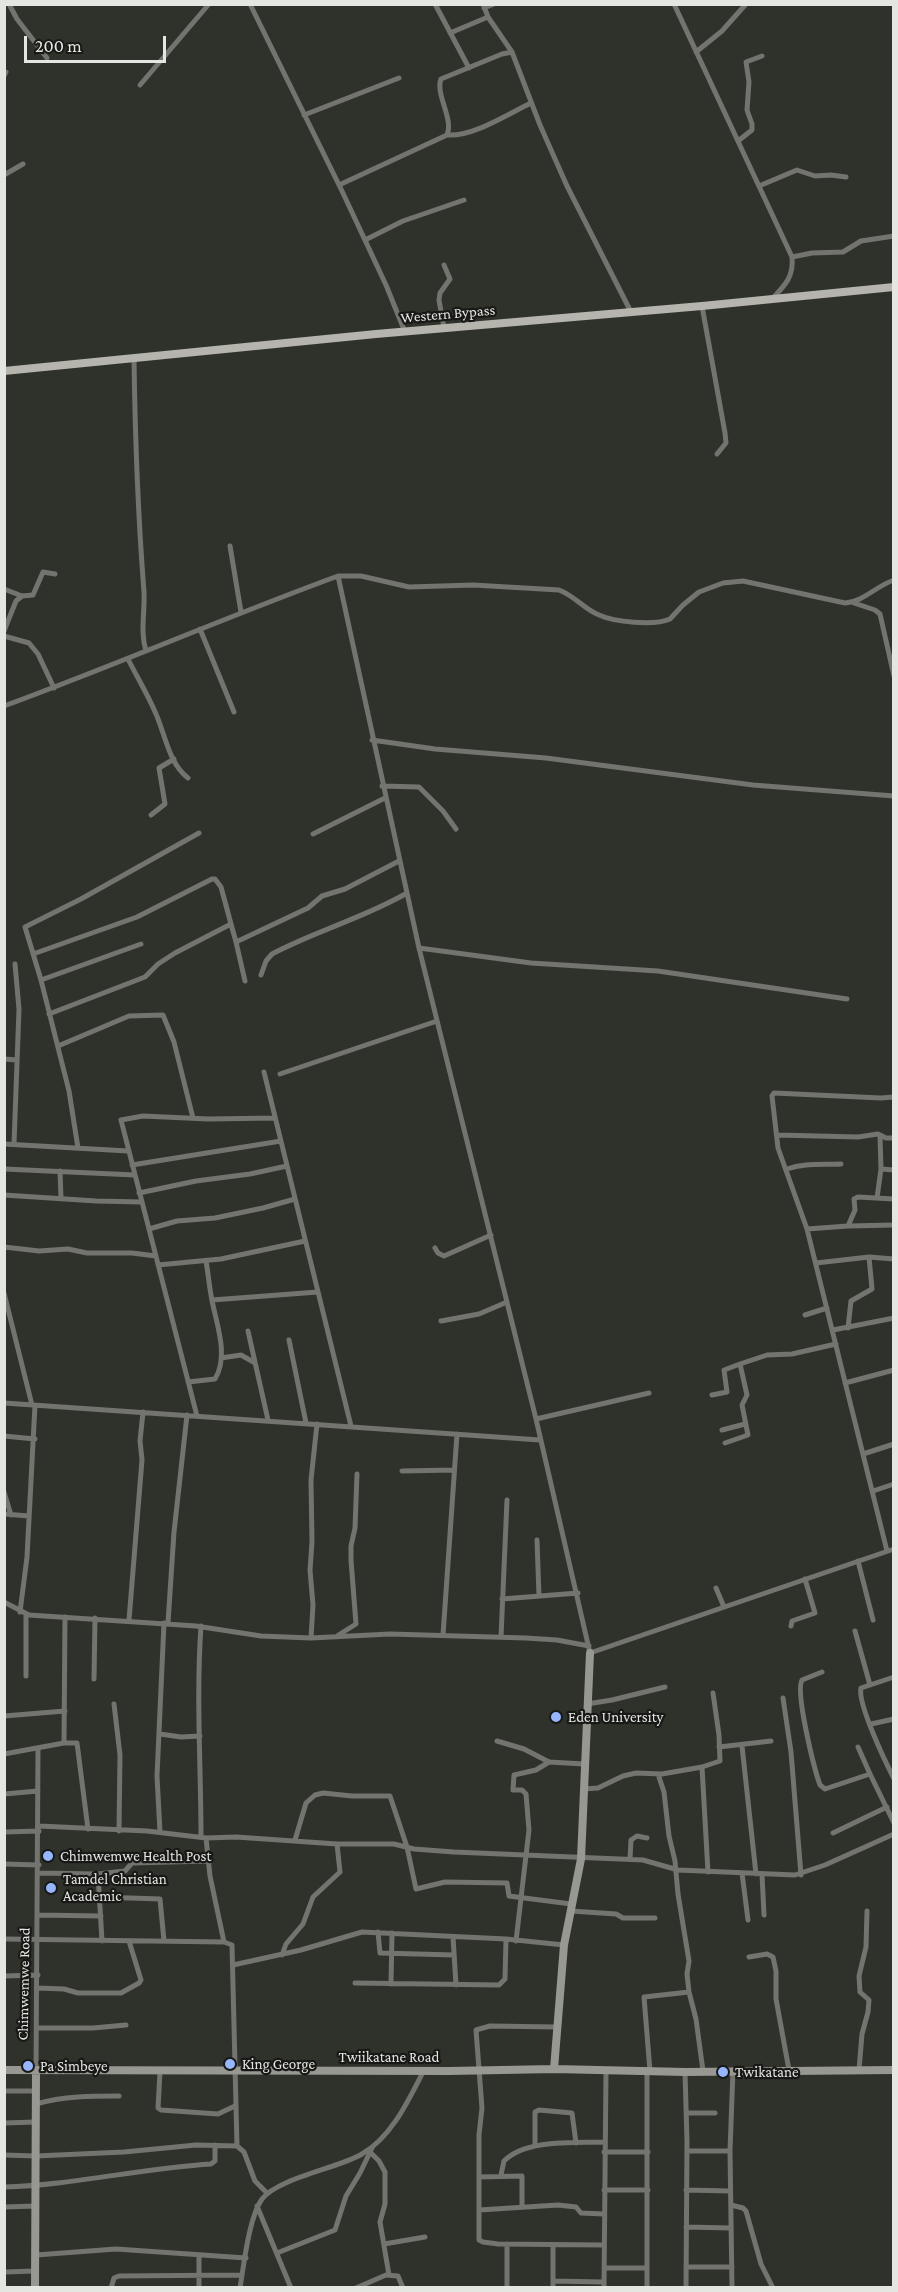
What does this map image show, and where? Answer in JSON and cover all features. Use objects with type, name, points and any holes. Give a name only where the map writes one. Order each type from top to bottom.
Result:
[{"type":"main road","name":"Western Bypass","points":[[4,371],[894,286]]},
{"type":"street","points":[[9,4],[17,19],[47,58]]},
{"type":"street","points":[[140,85],[209,4]]},
{"type":"street","points":[[250,4],[365,240],[405,332]]},
{"type":"street","points":[[435,4],[469,68]]},
{"type":"street","points":[[494,4],[484,6],[488,17],[512,52],[567,186],[631,312]]},
{"type":"street","points":[[674,4],[792,257],[793,270],[790,280],[772,299]]},
{"type":"street","points":[[696,52],[722,32],[746,4]]},
{"type":"street","points":[[450,33],[488,17]]},
{"type":"street","points":[[447,135],[449,128],[439,82],[444,77],[512,52]]},
{"type":"street","points":[[738,141],[753,127],[747,110],[749,82],[746,62],[762,56]]},
{"type":"street","points":[[304,115],[399,78]]},
{"type":"street","points":[[339,186],[447,135],[457,136],[476,129],[531,103]]},
{"type":"street","points":[[4,175],[23,164]]},
{"type":"street","points":[[759,186],[797,170],[815,176],[831,174],[846,177]]},
{"type":"street","points":[[365,240],[403,221],[464,200]]},
{"type":"street","points":[[792,257],[812,253],[843,252],[861,241],[894,236]]},
{"type":"street","points":[[444,265],[450,279],[440,293],[439,300],[444,328]]},
{"type":"street","points":[[702,306],[725,433],[726,444],[717,454]]},
{"type":"street","points":[[135,358],[136,436],[144,600],[142,639],[146,651]]},
{"type":"street","points":[[230,546],[242,612]]},
{"type":"street","points":[[4,631],[16,601],[22,596],[35,592],[43,572],[55,574]]},
{"type":"street","points":[[338,576],[406,893],[536,1419],[578,1593],[589,1649],[581,1858],[564,1945],[555,2069]]},
{"type":"street","points":[[4,706],[338,576],[361,576],[409,587],[424,588],[473,585],[559,590],[572,595],[599,615],[615,619],[651,622],[663,622],[670,619],[683,605],[710,586],[743,581],[817,598],[854,603],[875,610],[880,614],[894,676]]},
{"type":"street","points":[[854,603],[881,585],[894,580]]},
{"type":"street","points":[[4,589],[22,596]]},
{"type":"street","points":[[200,629],[234,712]]},
{"type":"street","points":[[4,636],[29,643],[38,654],[54,688]]},
{"type":"street","points":[[128,659],[156,714],[174,759],[181,772],[188,778]]},
{"type":"street","points":[[372,740],[435,749],[546,758],[753,786],[894,796]]},
{"type":"street","points":[[151,815],[165,804],[160,766],[174,759]]},
{"type":"street","points":[[382,786],[419,787],[450,819],[456,829]]},
{"type":"street","points":[[313,834],[385,798]]},
{"type":"street","points":[[78,1148],[72,1106],[58,1046],[25,928],[199,833]]},
{"type":"street","points":[[236,942],[308,908],[324,895],[345,889],[399,861]]},
{"type":"street","points":[[33,954],[137,917],[212,879],[219,883],[245,981]]},
{"type":"street","points":[[261,975],[266,961],[272,954],[383,906],[406,893]]},
{"type":"street","points":[[49,1014],[145,977],[158,964],[175,953],[231,924]]},
{"type":"street","points":[[41,980],[141,944]]},
{"type":"street","points":[[419,948],[531,963],[658,971],[847,999]]},
{"type":"street","points":[[14,1144],[19,1010],[15,964]]},
{"type":"street","points":[[58,1046],[129,1016],[164,1015],[174,1042],[193,1118]]},
{"type":"street","points":[[280,1074],[437,1021]]},
{"type":"street","points":[[4,1059],[17,1060]]},
{"type":"street","points":[[264,1072],[351,1426]]},
{"type":"street","points":[[887,1551],[807,1229],[778,1148],[772,1096],[774,1093],[894,1097]]},
{"type":"street","points":[[197,1416],[121,1119],[143,1116],[275,1118]]},
{"type":"street","points":[[777,1135],[858,1137],[880,1135],[885,1138],[894,1138]]},
{"type":"street","points":[[877,1198],[881,1169],[880,1135]]},
{"type":"street","points":[[132,1166],[281,1141]]},
{"type":"street","points":[[4,1144],[128,1151]]},
{"type":"street","points":[[787,1168],[806,1164],[820,1166],[841,1164]]},
{"type":"street","points":[[139,1193],[287,1166]]},
{"type":"street","points":[[4,1169],[135,1175]]},
{"type":"street","points":[[881,1169],[894,1170]]},
{"type":"street","points":[[60,1171],[61,1198]]},
{"type":"street","points":[[4,1195],[142,1202]]},
{"type":"street","points":[[848,1226],[855,1210],[855,1198],[894,1199]]},
{"type":"street","points":[[148,1229],[177,1221],[215,1218],[295,1199]]},
{"type":"street","points":[[807,1229],[894,1225]]},
{"type":"street","points":[[435,1248],[444,1256],[491,1236]]},
{"type":"street","points":[[158,1265],[206,1261],[305,1241]]},
{"type":"street","points":[[4,1247],[39,1251],[68,1249],[87,1253],[132,1253],[156,1256]]},
{"type":"street","points":[[816,1263],[869,1257],[894,1259]]},
{"type":"street","points":[[848,1328],[851,1301],[872,1289],[869,1257]]},
{"type":"street","points":[[188,1382],[215,1379],[221,1358],[218,1322],[206,1261]]},
{"type":"street","points":[[212,1300],[318,1292]]},
{"type":"street","points":[[4,1293],[34,1405],[23,1613],[26,1676]]},
{"type":"street","points":[[441,1321],[479,1314],[507,1302]]},
{"type":"street","points":[[805,1315],[827,1308]]},
{"type":"street","points":[[832,1330],[894,1318]]},
{"type":"street","points":[[248,1331],[268,1420]]},
{"type":"street","points":[[290,1340],[306,1423]]},
{"type":"street","points":[[712,1395],[727,1392],[724,1370],[767,1355],[792,1354],[836,1344]]},
{"type":"street","points":[[221,1358],[241,1354],[255,1363]]},
{"type":"street","points":[[725,1443],[746,1437],[748,1434],[742,1405],[747,1395],[740,1364]]},
{"type":"street","points":[[845,1383],[894,1370]]},
{"type":"street","points":[[536,1419],[649,1393]]},
{"type":"street","points":[[4,1403],[540,1440]]},
{"type":"street","points":[[129,1620],[142,1460],[140,1441],[142,1412]]},
{"type":"street","points":[[160,1832],[157,1785],[160,1693],[187,1415]]},
{"type":"street","points":[[311,1638],[313,1605],[309,1570],[312,1542],[311,1480],[317,1424]]},
{"type":"street","points":[[722,1430],[745,1424]]},
{"type":"street","points":[[443,1635],[457,1434]]},
{"type":"street","points":[[4,1436],[34,1439]]},
{"type":"street","points":[[863,1454],[894,1444]]},
{"type":"street","points":[[402,1471],[453,1470]]},
{"type":"street","points":[[335,1637],[356,1623],[351,1546],[356,1524],[357,1474]]},
{"type":"street","points":[[873,1491],[894,1484]]},
{"type":"street","points":[[4,1492],[8,1514],[28,1516]]},
{"type":"street","points":[[501,1637],[507,1500]]},
{"type":"street","points":[[537,1540],[539,1596]]},
{"type":"street","points":[[4,1602],[23,1613],[201,1626],[251,1635],[311,1638],[390,1634],[501,1637],[557,1640],[589,1649],[724,1607],[894,1549]]},
{"type":"street","points":[[858,1561],[873,1620]]},
{"type":"street","points":[[791,1626],[792,1621],[796,1618],[815,1613],[805,1579]]},
{"type":"street","points":[[716,1588],[724,1607]]},
{"type":"street","points":[[502,1599],[578,1593]]},
{"type":"street","points":[[64,1743],[65,1617]]},
{"type":"street","points":[[94,1679],[95,1618]]},
{"type":"street","points":[[201,1626],[198,1700],[204,1837],[224,1942]]},
{"type":"street","points":[[855,1631],[870,1685]]},
{"type":"street","points":[[822,1672],[802,1680],[800,1686],[801,1706],[820,1785],[825,1789],[870,1774]]},
{"type":"street","points":[[894,1677],[861,1688],[860,1695],[894,1779]]},
{"type":"street","points":[[587,1704],[612,1701],[665,1688]]},
{"type":"street","points":[[583,1789],[598,1788],[631,1774],[658,1774],[720,1762],[713,1694]]},
{"type":"street","points":[[783,1698],[791,1752],[801,1875]]},
{"type":"street","points":[[114,1704],[120,1755],[119,1830]]},
{"type":"street","points":[[4,1716],[65,1711]]},
{"type":"street","points":[[871,1724],[894,1719]]},
{"type":"street","points":[[160,1734],[181,1737],[200,1736]]},
{"type":"street","points":[[497,1740],[524,1749],[549,1762],[584,1764]]},
{"type":"street","points":[[719,1747],[771,1741]]},
{"type":"street","points":[[4,1754],[38,1750],[64,1743],[77,1744],[88,1829]]},
{"type":"street","points":[[742,1746],[764,1915]]},
{"type":"street","points":[[858,1747],[894,1823]]},
{"type":"street","name":"Chimwemwe Road","points":[[35,2288],[38,1750]]},
{"type":"street","points":[[516,1941],[529,1830],[526,1794],[522,1790],[513,1790],[513,1779],[514,1775],[536,1770],[549,1762]]},
{"type":"street","points":[[702,1767],[708,1872]]},
{"type":"street","points":[[658,1774],[663,1792],[689,1961],[687,1974],[689,1992],[696,2019],[703,2071]]},
{"type":"street","points":[[4,1794],[38,1791]]},
{"type":"street","points":[[295,1840],[306,1803],[315,1795],[323,1793],[389,1796],[392,1797],[407,1847],[416,1889],[445,1882],[500,1882],[508,1884],[509,1895],[571,1908],[616,1914],[623,1918],[655,1918]]},
{"type":"street","points":[[833,1833],[887,1807]]},
{"type":"street","points":[[4,1832],[88,1829],[337,1844],[388,1843],[421,1850],[630,1859],[650,1861],[675,1869],[742,1874],[801,1875],[894,1834]]},
{"type":"street","points":[[630,1859],[631,1840],[637,1836],[646,1838]]},
{"type":"street","points":[[282,1955],[286,1944],[303,1924],[313,1897],[340,1872],[337,1844]]},
{"type":"street","points":[[39,1873],[98,1874],[124,1871],[132,1863],[208,1861]]},
{"type":"street","points":[[4,1864],[39,1865]]},
{"type":"street","points":[[98,1874],[102,1941]]},
{"type":"street","points":[[742,1874],[748,1920]]},
{"type":"street","points":[[100,1897],[160,1898],[164,1941]]},
{"type":"street","points":[[859,2070],[862,2034],[869,2009],[868,1998],[859,1991],[858,1980],[866,1947],[867,1911]]},
{"type":"street","points":[[38,1915],[101,1916]]},
{"type":"street","points":[[378,1932],[379,1952],[454,1955]]},
{"type":"street","points":[[233,1965],[282,1955],[350,1934],[378,1932],[564,1945]]},
{"type":"street","points":[[391,1983],[392,1933]]},
{"type":"street","points":[[453,1937],[456,1985]]},
{"type":"street","points":[[4,1939],[224,1942],[232,1945],[237,2146]]},
{"type":"street","points":[[355,1983],[495,1985],[503,1983],[507,1968],[506,1940]]},
{"type":"street","points":[[37,1988],[64,1989],[78,1993],[126,1992],[141,1980],[129,1941]]},
{"type":"street","points":[[749,1957],[767,1954],[772,1957],[776,1971],[777,2002],[789,2070]]},
{"type":"street","points":[[4,1976],[38,1976]]},
{"type":"street","points":[[647,2288],[649,2071],[644,1997],[689,1992]]},
{"type":"street","points":[[37,2028],[93,2028],[126,2025]]},
{"type":"street","points":[[557,2026],[490,2026],[478,2029],[476,2036],[482,2108],[479,2135],[480,2241],[507,2244],[604,2245]]},
{"type":"street","name":"Twiikatane Road","points":[[4,2070],[235,2072],[555,2069],[685,2072],[894,2070]]},
{"type":"street","points":[[277,2253],[335,2230],[346,2196],[371,2149],[401,2112],[424,2070]]},
{"type":"street","points":[[553,2245],[553,2284],[604,2284],[606,2070]]},
{"type":"street","points":[[732,2288],[730,2151],[733,2070]]},
{"type":"street","points":[[160,2072],[158,2108],[160,2110],[218,2114],[235,2106]]},
{"type":"street","points":[[685,2072],[687,2113],[686,2288]]},
{"type":"street","points":[[4,2091],[36,2091]]},
{"type":"street","points":[[36,2104],[83,2096],[119,2096]]},
{"type":"street","points":[[536,2145],[535,2112],[539,2110],[572,2113],[576,2143]]},
{"type":"street","points":[[687,2113],[715,2113]]},
{"type":"street","points":[[4,2122],[36,2122]]},
{"type":"street","points":[[501,2175],[502,2164],[515,2151],[536,2145],[604,2142]]},
{"type":"street","points":[[4,2155],[124,2152],[186,2145],[237,2146],[244,2152],[255,2181],[267,2193]]},
{"type":"street","points":[[4,2187],[36,2186],[211,2164],[215,2161],[215,2145]]},
{"type":"street","points":[[240,2288],[257,2206],[267,2193],[371,2149]]},
{"type":"street","points":[[371,2149],[385,2172],[385,2204],[380,2221],[389,2275]]},
{"type":"street","points":[[687,2151],[730,2151]]},
{"type":"street","points":[[604,2152],[648,2152]]},
{"type":"street","points":[[479,2177],[522,2176],[522,2207]]},
{"type":"street","points":[[604,2190],[648,2190]]},
{"type":"street","points":[[686,2190],[730,2191]]},
{"type":"street","points":[[479,2210],[561,2205],[576,2207],[581,2213],[604,2214]]},
{"type":"street","points":[[731,2205],[746,2211],[761,2264],[773,2288]]},
{"type":"street","points":[[4,2207],[36,2206]]},
{"type":"street","points":[[257,2206],[291,2288]]},
{"type":"street","points":[[686,2227],[731,2228]]},
{"type":"street","points":[[384,2244],[425,2237]]},
{"type":"street","points":[[507,2244],[507,2288]]},
{"type":"street","points":[[36,2255],[116,2249],[246,2258]]},
{"type":"street","points":[[199,2255],[199,2288]]},
{"type":"street","points":[[686,2267],[732,2267]]},
{"type":"street","points":[[604,2268],[647,2268]]},
{"type":"street","points":[[4,2272],[35,2271]]},
{"type":"street","points":[[111,2288],[112,2280],[119,2276],[242,2275]]},
{"type":"street","points":[[356,2288],[389,2275],[398,2276],[403,2288]]},
{"type":"place","name":"Eden University","points":[[556,1717]]},
{"type":"place","name":"Chimwemwe Health Post","points":[[48,1856]]},
{"type":"place","name":"Tamdel Christian Academic","points":[[51,1888]]},
{"type":"place","name":"King George","points":[[230,2064]]},
{"type":"place","name":"Pa Simbeye","points":[[28,2066]]},
{"type":"place","name":"Twikatane","points":[[723,2072]]}]
